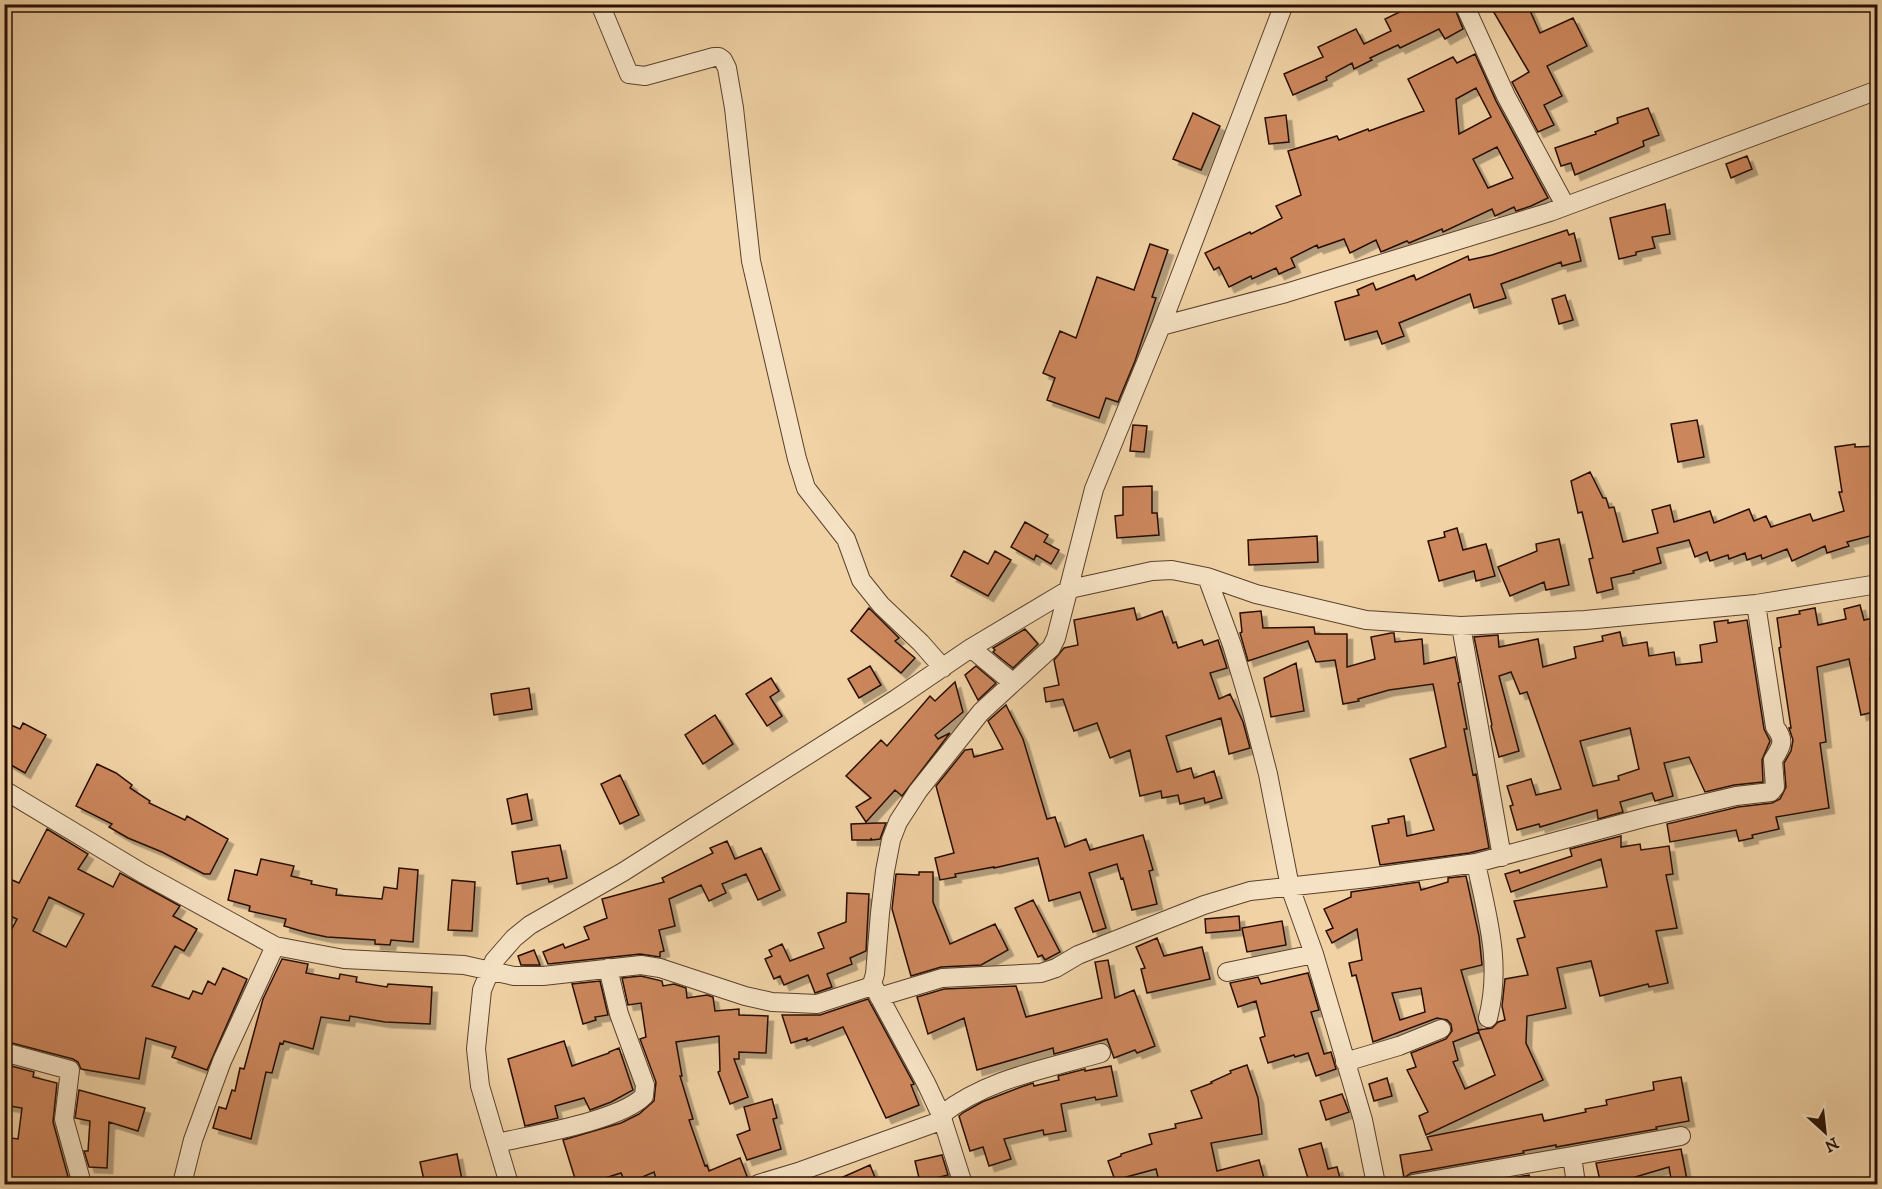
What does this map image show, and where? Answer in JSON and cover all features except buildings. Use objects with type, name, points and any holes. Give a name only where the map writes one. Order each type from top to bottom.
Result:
[{"type":"street","points":[[600,4],[629,74],[645,76],[714,57],[723,60],[727,68],[735,108],[751,261],[797,459],[806,488],[846,539],[861,580],[881,606],[943,668]]},
{"type":"street","points":[[963,1185],[942,1117],[927,1083],[876,990],[880,913],[891,840],[898,822],[918,790],[981,712],[1051,648],[1059,631],[1094,489],[1161,326],[1284,4]]},
{"type":"street","points":[[1464,4],[1506,96],[1565,205]]},
{"type":"street","points":[[1161,326],[1286,294],[1550,212],[1878,90]]},
{"type":"street","points":[[478,968],[500,953],[530,925],[623,872],[896,699],[1071,580],[1172,570],[1207,577],[1256,594],[1366,620],[1461,626],[1585,620],[1756,604],[1878,584]]},
{"type":"street","points":[[1207,577],[1232,645],[1252,712],[1268,774],[1290,887],[1314,954],[1363,1120],[1376,1185]]},
{"type":"street","points":[[4,790],[142,873],[275,946],[344,958],[478,968],[514,976],[543,976],[641,965],[660,968],[746,996],[772,1002],[817,1004],[863,989],[876,990],[942,978],[1041,973],[1056,968],[1078,955],[1204,905],[1250,891],[1476,863],[1643,818],[1736,796],[1773,790],[1775,784],[1773,760],[1780,751],[1780,733],[1776,727],[1756,604]]},
{"type":"street","points":[[1461,626],[1502,857]]},
{"type":"street","points":[[971,648],[1012,682]]},
{"type":"street","points":[[1476,863],[1495,958],[1488,1018]]},
{"type":"street","points":[[182,1185],[193,1140],[222,1061],[275,946]]},
{"type":"street","points":[[1227,972],[1314,954]]},
{"type":"street","points":[[478,968],[482,990],[476,1049],[480,1086],[509,1185]]},
{"type":"street","points":[[496,1143],[596,1120],[633,1104],[644,1096],[645,1084],[619,1014],[608,968]]},
{"type":"street","points":[[1345,1062],[1399,1046],[1441,1029]]},
{"type":"street","points":[[4,1052],[70,1070],[64,1124],[77,1161],[82,1185]]},
{"type":"street","points":[[758,1185],[942,1117],[964,1099],[996,1084],[1101,1053]]},
{"type":"street","points":[[1413,1185],[1681,1136]]},
{"type":"street","points":[[1572,1155],[1576,1185]]}]
